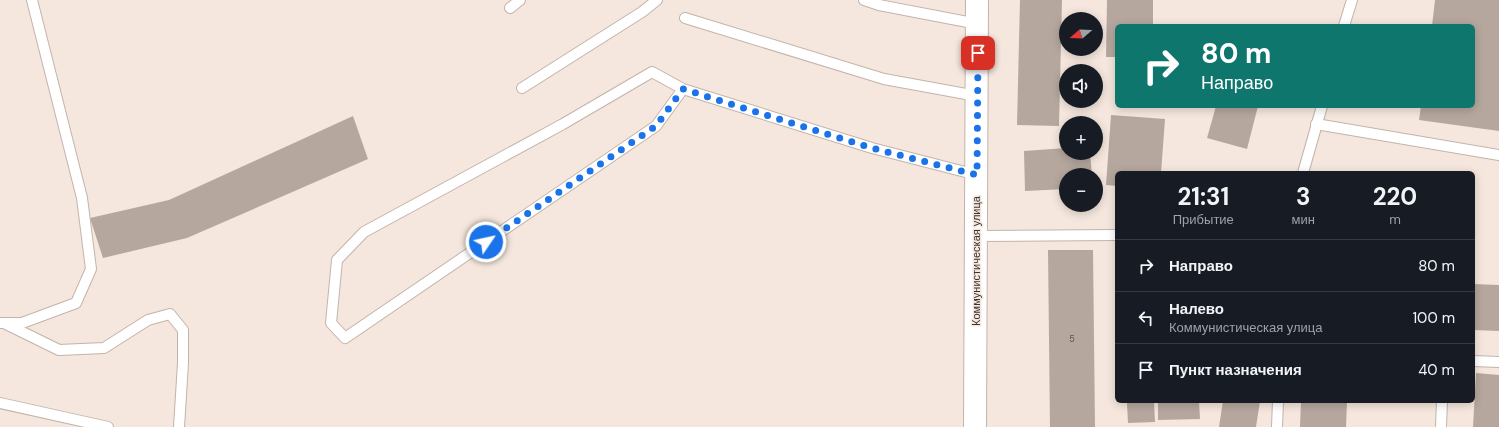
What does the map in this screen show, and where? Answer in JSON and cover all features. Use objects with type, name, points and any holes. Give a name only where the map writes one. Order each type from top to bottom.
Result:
[{"type":"main road","name":"Коммунистическая улица","points":[[975,427],[977,0]]},
{"type":"lane","points":[[2,323],[22,323],[76,303],[91,269],[82,198],[32,0]]},
{"type":"lane","points":[[510,8],[520,0]]},
{"type":"lane","points":[[522,88],[642,12],[657,0]]},
{"type":"lane","points":[[864,0],[978,24]]},
{"type":"lane","points":[[1345,24],[1352,0]]},
{"type":"lane","points":[[685,18],[884,79],[977,96]]},
{"type":"lane","points":[[683,89],[656,126],[345,338],[331,323],[337,260],[364,232],[562,124],[652,72],[683,89],[872,148],[977,175]]},
{"type":"lane","points":[[1304,171],[1321,108]]},
{"type":"lane","points":[[1316,124],[1499,155]]},
{"type":"lane","points":[[976,236],[1115,235]]},
{"type":"lane","points":[[2,323],[59,350],[104,348],[148,320],[170,314],[183,330],[183,363],[179,427]]},
{"type":"lane","points":[[1475,362],[1499,362]]},
{"type":"lane","points":[[0,403],[108,427]]},
{"type":"lane","points":[[1277,427],[1278,403]]},
{"type":"lane","points":[[1441,427],[1442,403]]},
{"type":"building","points":[[1020,0],[1062,0],[1062,12],[1059,12],[1059,56],[1061,56],[1060,64],[1059,64],[1059,126],[1017,125]]},
{"type":"building","points":[[1107,0],[1153,0],[1153,24],[1115,24],[1115,57],[1106,57]]},
{"type":"building","points":[[1435,0],[1499,0],[1499,131],[1419,120],[1421,108],[1475,108],[1475,24],[1432,24]]},
{"type":"building","points":[[1215,108],[1257,108],[1247,149],[1207,138]]},
{"type":"building","points":[[1111,115],[1165,119],[1161,171],[1115,171],[1115,186],[1106,185]]},
{"type":"building","points":[[353,116],[368,159],[187,238],[103,258],[90,218],[169,200]]},
{"type":"building","points":[[1059,148],[1059,160],[1091,160],[1091,168],[1059,168],[1059,189],[1025,191],[1024,151]]},
{"type":"building","points":[[1048,250],[1093,250],[1095,427],[1050,427]]},
{"type":"building","points":[[1475,284],[1499,285],[1499,331],[1475,330]]},
{"type":"building","points":[[1476,373],[1499,375],[1499,427],[1473,427]]},
{"type":"building","points":[[1127,403],[1154,403],[1155,422],[1128,423]]},
{"type":"building","points":[[1158,403],[1199,403],[1200,419],[1158,420]]},
{"type":"building","points":[[1223,403],[1260,403],[1256,427],[1219,427]]},
{"type":"building","points":[[1301,403],[1347,403],[1346,427],[1300,427]]},
{"type":"route","points":[[486,242],[656,126],[683,89],[872,148],[977,175],[978,53]]}]
